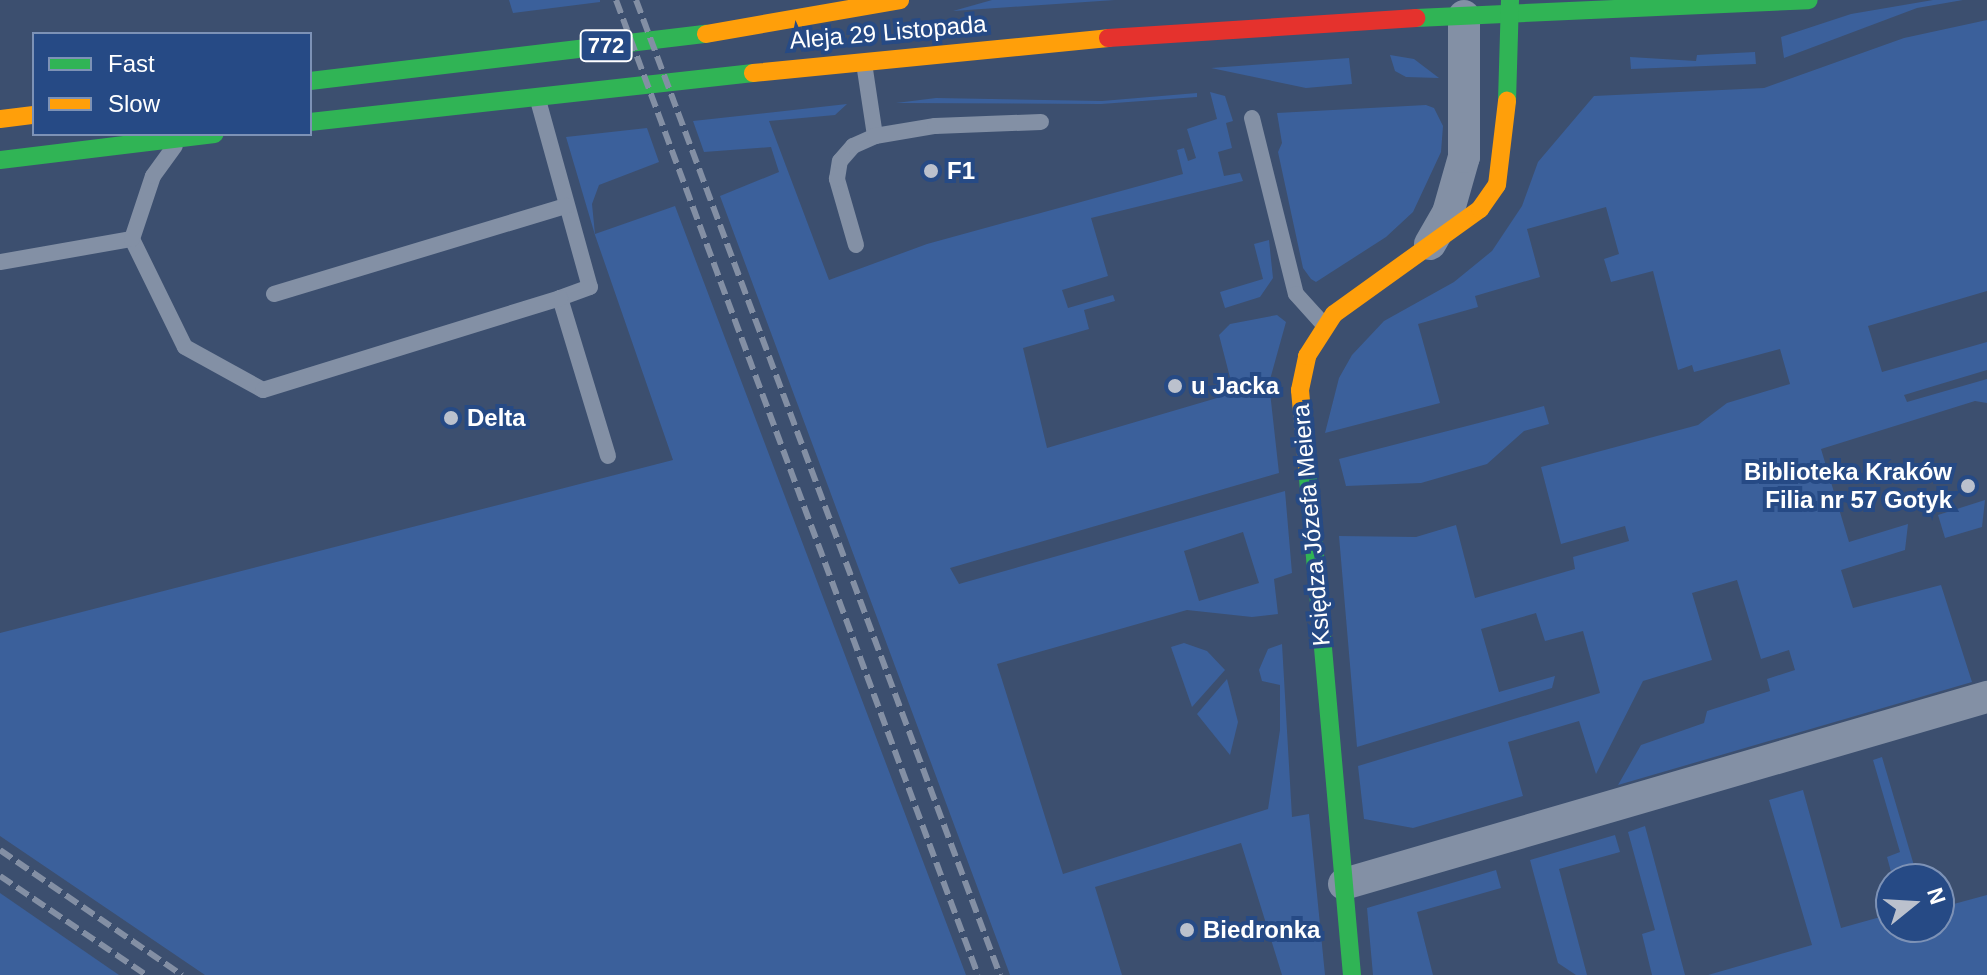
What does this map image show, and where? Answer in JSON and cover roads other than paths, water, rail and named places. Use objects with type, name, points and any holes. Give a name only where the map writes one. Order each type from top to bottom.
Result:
[{"type":"main road","name":"Aleja 29 Listopada","points":[[312,122],[864,57],[1464,8],[1809,0]]},
{"type":"main road","name":"Aleja 29 Listopada","points":[[312,81],[709,34],[894,1]]},
{"type":"main road","name":"Księdza Józefa Meiera","points":[[1352,975],[1299,410],[1307,356],[1325,325],[1354,298],[1469,220],[1497,185],[1505,150],[1510,7]]},
{"type":"main road","points":[[0,119],[32,115]]},
{"type":"main road","points":[[0,160],[198,136]]},
{"type":"street","points":[[1422,252],[1443,226],[1461,171],[1464,8]]},
{"type":"street","points":[[1344,884],[1987,697]]},
{"type":"lane","points":[[864,57],[875,136]]},
{"type":"lane","points":[[181,138],[153,176],[132,239],[185,347],[263,390],[590,287],[537,95]]},
{"type":"lane","points":[[1252,118],[1296,294],[1325,325]]},
{"type":"lane","points":[[856,245],[837,169],[845,153],[875,136],[948,124],[1041,122]]},
{"type":"lane","points":[[274,294],[566,206]]},
{"type":"lane","points":[[0,262],[132,239]]},
{"type":"lane","points":[[560,298],[608,456]]},
{"type":"railway","points":[[616,0],[978,975]]},
{"type":"railway","points":[[636,0],[1000,975]]},
{"type":"railway","points":[[0,850],[182,975]]},
{"type":"railway","points":[[0,876],[146,975]]},
{"type":"place","name":"F1","points":[[931,171]]},
{"type":"place","name":"u Jacka","points":[[1175,386]]},
{"type":"place","name":"Delta","points":[[451,418]]},
{"type":"place","name":"Biblioteka Kraków Filia nr 57 Gotyk","points":[[1968,486]]},
{"type":"place","name":"Biedronka","points":[[1187,930]]}]
